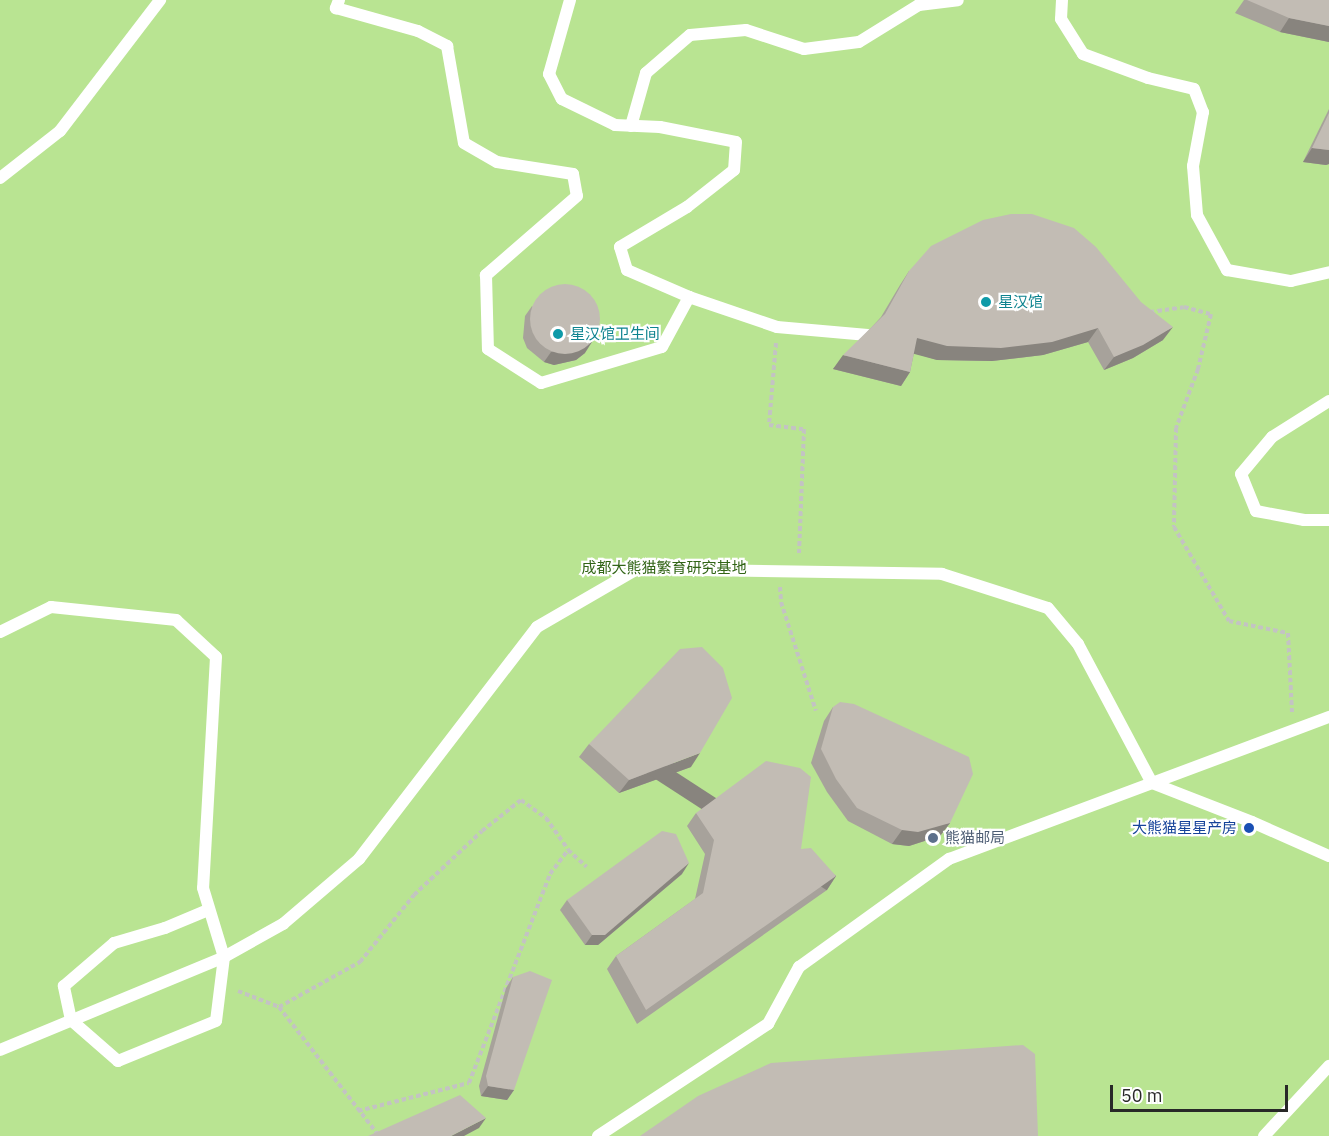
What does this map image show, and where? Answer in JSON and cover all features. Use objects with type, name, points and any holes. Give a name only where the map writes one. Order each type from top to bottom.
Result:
[{"type":"lane","points":[[0,178],[60,131],[160,0]]},
{"type":"lane","points":[[339,0],[336,8],[418,31],[447,46],[464,143],[497,162],[573,174],[577,196],[486,275],[488,349],[541,383],[662,347],[689,297]]},
{"type":"lane","points":[[570,0],[549,74],[562,99],[615,125],[660,127],[736,142],[734,170],[687,207],[620,248],[627,270],[689,297],[777,327],[868,334]]},
{"type":"lane","points":[[631,126],[646,74],[690,35],[746,30],[804,49],[859,42],[919,5],[958,0]]},
{"type":"lane","points":[[1062,0],[1061,19],[1083,54],[1148,78],[1194,89],[1203,112],[1193,166],[1197,215],[1227,270],[1291,281],[1329,272]]},
{"type":"lane","points":[[1329,401],[1272,436],[1241,474],[1256,511],[1304,520],[1329,520]]},
{"type":"lane","points":[[0,1050],[224,957],[284,924],[359,860],[537,627],[637,569],[942,574],[1048,608],[1078,644],[1152,783],[1252,822],[1329,856]]},
{"type":"lane","points":[[0,632],[51,607],[177,620],[216,657],[204,888],[208,910],[224,957],[216,1021],[118,1061],[71,1020],[64,986],[114,942],[165,928],[208,910]]},
{"type":"lane","points":[[598,1136],[768,1024],[799,968],[949,860],[1329,717]]},
{"type":"lane","points":[[1264,1136],[1329,1066]]},
{"type":"path","points":[[1142,314],[1184,307],[1211,314],[1198,369],[1176,428],[1174,527],[1229,621],[1288,633],[1292,730]]},
{"type":"path","points":[[777,327],[769,425],[804,429],[798,572]]},
{"type":"path","points":[[781,602],[816,711]]},
{"type":"path","points":[[279,1007],[360,962],[414,896],[482,831],[521,800],[546,818],[568,850],[587,867]]},
{"type":"path","points":[[358,1111],[469,1083],[550,874],[568,850]]},
{"type":"path","points":[[220,984],[279,1007],[378,1136]]},
{"type":"green space","name":"成都大熊猫繁育研究基地","points":[[0,0],[1329,0],[1329,1136],[0,1136]]},
{"type":"building","points":[[1247,0],[1329,0],[1329,26],[1289,18]]},
{"type":"building","points":[[1329,113],[1329,150],[1312,148]]},
{"type":"building","points":[[1011,214],[1032,214],[1074,228],[1096,247],[1141,302],[1173,327],[1143,345],[1114,357],[1098,328],[1052,342],[1001,348],[947,346],[917,338],[910,372],[843,355],[885,314],[909,271],[931,246],[983,220]]},
{"type":"building","name":"星汉馆卫生间","points":[[565,284],[584,290],[594,300],[600,319],[594,338],[584,348],[565,354],[546,348],[536,338],[530,319],[536,300],[546,290]]},
{"type":"building","points":[[702,647],[723,668],[732,698],[700,753],[629,780],[589,744],[680,649]]},
{"type":"building","points":[[840,702],[854,704],[969,757],[973,774],[950,823],[918,832],[902,830],[857,808],[836,779],[821,749],[833,707]]},
{"type":"building","points":[[766,761],[800,768],[811,777],[801,849],[811,848],[836,876],[646,1010],[616,956],[703,893],[714,840],[696,813]]},
{"type":"building","points":[[662,831],[676,834],[689,863],[605,935],[592,935],[567,900]]},
{"type":"building","points":[[530,971],[552,980],[514,1090],[488,1086],[486,1076],[513,977]]},
{"type":"building","points":[[1023,1045],[1035,1054],[1038,1136],[640,1136],[698,1096],[771,1063]]},
{"type":"building","points":[[460,1095],[486,1118],[451,1136],[368,1136]]},
{"type":"place","name":"星汉馆","points":[[986,302]]},
{"type":"place","name":"星汉馆卫生间","points":[[558,334]]},
{"type":"place","name":"大熊猫星星产房","points":[[1249,828]]},
{"type":"place","name":"熊猫邮局","points":[[933,838]]}]
